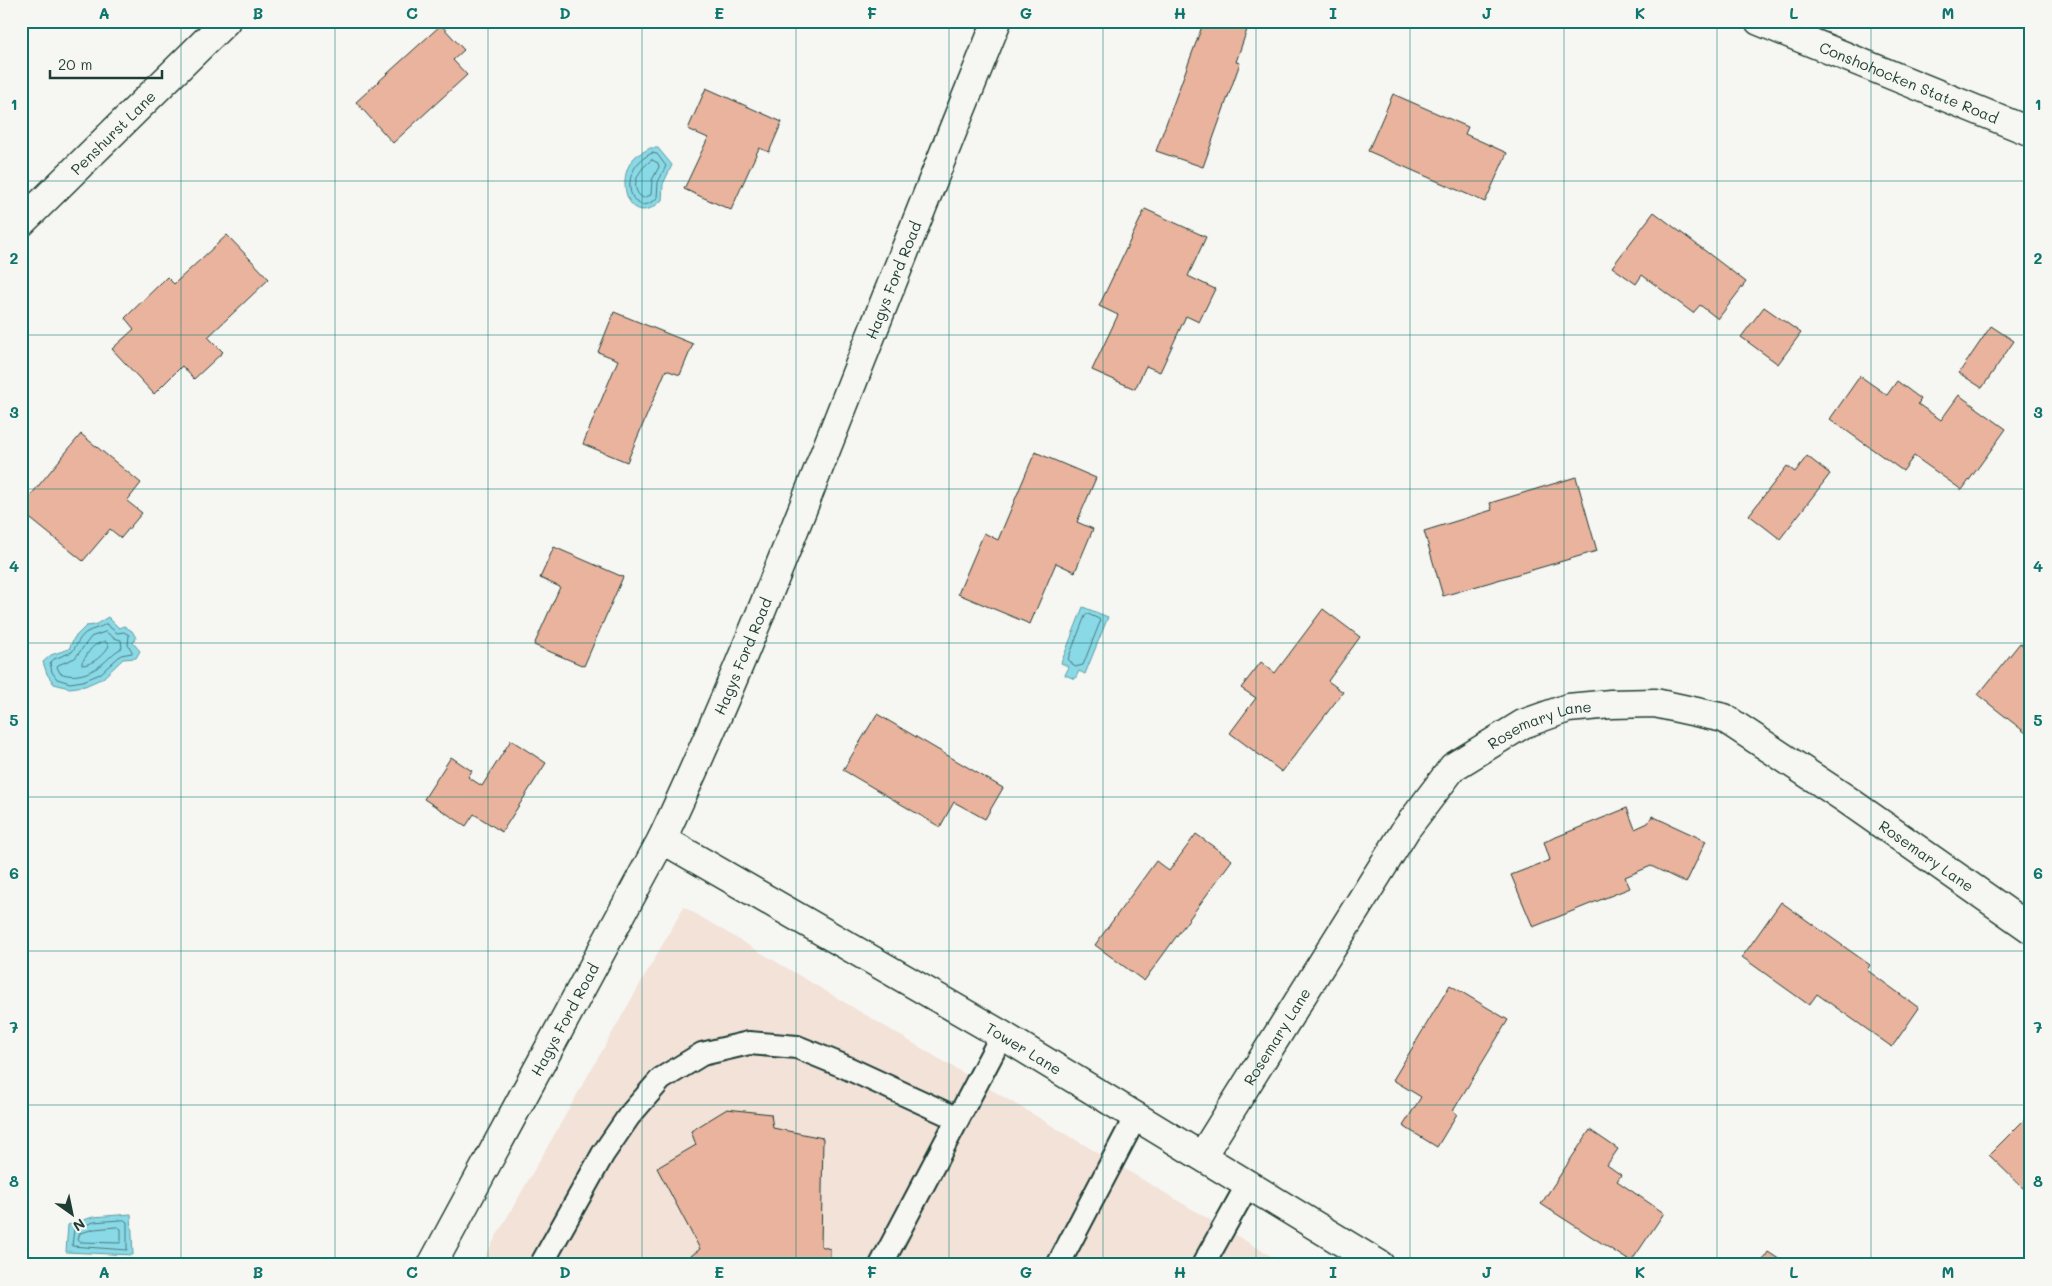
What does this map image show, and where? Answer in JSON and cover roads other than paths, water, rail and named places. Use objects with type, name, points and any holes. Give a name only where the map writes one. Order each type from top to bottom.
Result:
[{"type":"street","name":"Penshurst Lane","points":[[21,223],[226,21]]},
{"type":"street","name":"Hagys Ford Road","points":[[432,1265],[662,839],[692,775],[784,556],[949,137],[997,21]]},
{"type":"street","name":"Conshohocken State Road","points":[[1759,21],[2031,132]]},
{"type":"street","name":"Rosemary Lane","points":[[1202,1156],[1406,829],[1453,767],[1523,724],[1568,708],[1611,704],[1655,703],[1724,718],[1843,797],[2031,928]]},
{"type":"street","name":"Tower Lane","points":[[662,839],[1002,1035],[1380,1265]]},
{"type":"lane","points":[[881,1265],[1002,1035]]},
{"type":"lane","points":[[541,1265],[603,1154],[629,1116],[661,1080],[702,1054],[749,1043],[797,1047],[841,1065],[958,1119]]},
{"type":"lane","points":[[1058,1265],[1136,1116]]},
{"type":"lane","points":[[1203,1265],[1248,1184]]},
{"type":"water","points":[[650,148],[658,148],[672,165],[663,184],[662,200],[651,208],[641,210],[633,206],[628,198],[625,188],[625,177],[629,166],[636,156]]},
{"type":"water","points":[[1083,607],[1108,617],[1085,674],[1079,671],[1075,679],[1065,675],[1069,667],[1061,663]]},
{"type":"water","points":[[108,617],[119,628],[124,626],[132,631],[136,638],[133,643],[140,651],[136,658],[123,659],[103,678],[85,686],[69,688],[54,684],[47,674],[43,662],[51,655],[69,649],[74,638],[86,626],[95,625]]},
{"type":"water","points":[[131,1214],[133,1255],[66,1252],[68,1225],[93,1217]]}]
